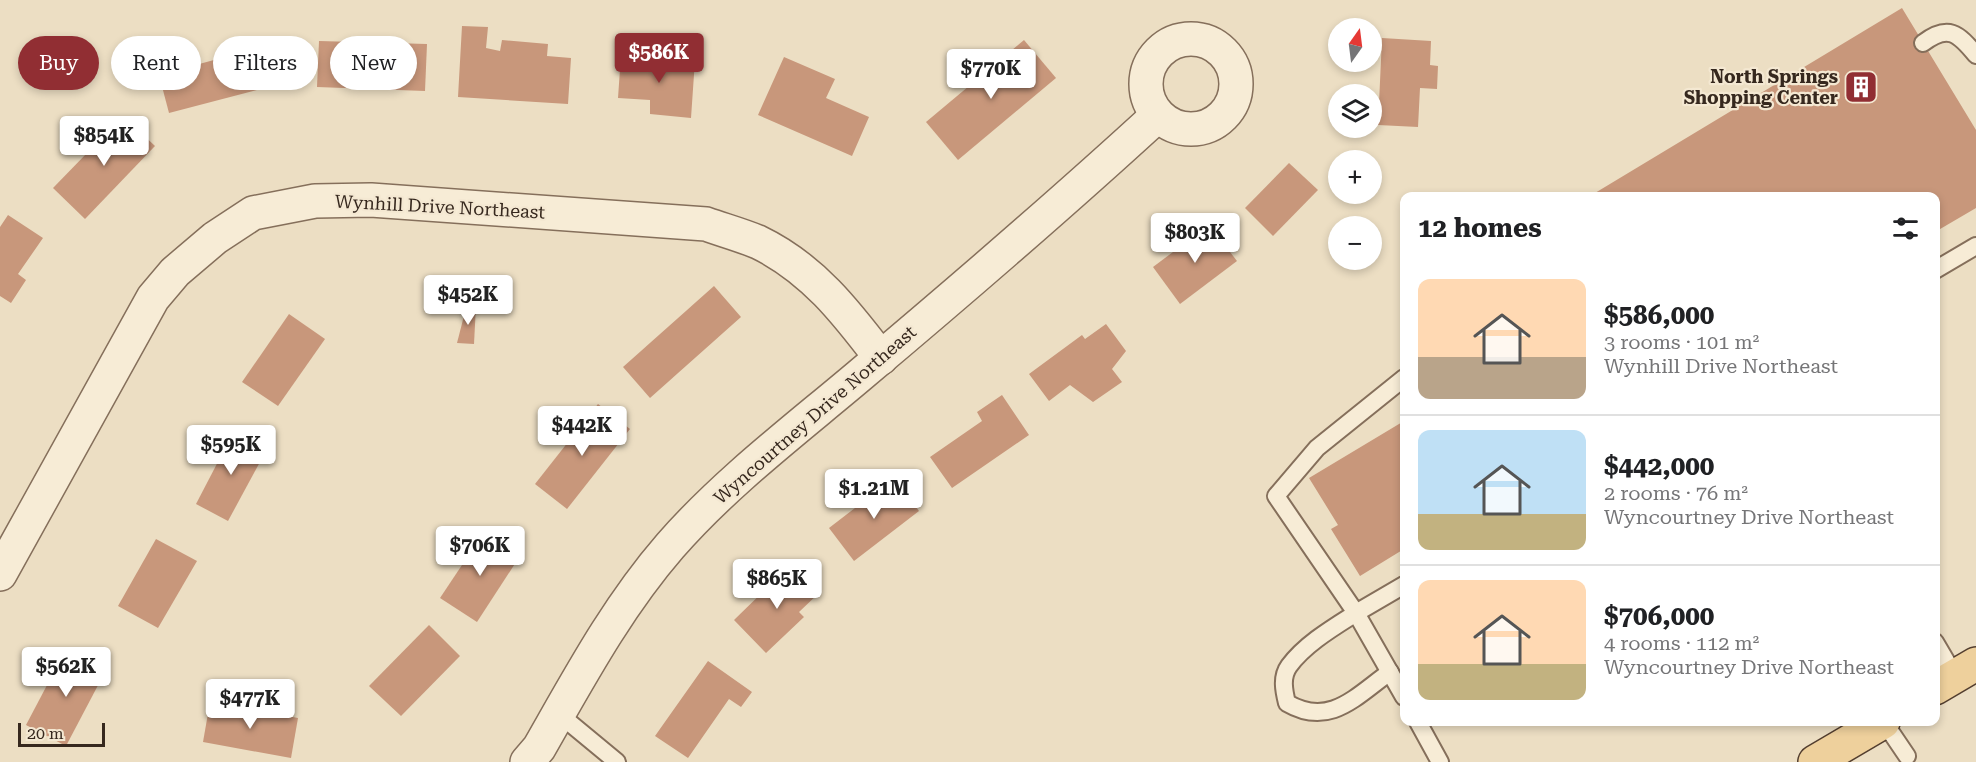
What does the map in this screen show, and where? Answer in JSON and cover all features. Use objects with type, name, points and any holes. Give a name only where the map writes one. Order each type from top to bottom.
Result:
[{"type":"main road","points":[[1815,762],[1876,726]]},
{"type":"street","name":"Wyncourtney Drive Northeast","points":[[526,762],[539,748],[611,624],[670,546],[719,497],[1060,206],[1157,116]]},
{"type":"street","name":"Wynhill Drive Northeast","points":[[0,574],[153,298],[176,272],[215,238],[253,213],[315,201],[371,200],[706,224],[758,242],[803,270],[838,303],[881,358]]},
{"type":"lane","points":[[1923,43],[1936,34],[1947,32],[1957,35],[1976,55]]},
{"type":"lane","points":[[1940,267],[1976,246]]},
{"type":"lane","points":[[1400,381],[1317,448],[1276,496],[1356,613],[1400,690]]},
{"type":"lane","points":[[1390,672],[1332,712],[1315,714],[1301,711],[1287,703],[1283,687],[1288,667],[1327,631],[1400,587]]},
{"type":"lane","points":[[1940,650],[1955,676]]},
{"type":"lane","points":[[559,714],[617,762]]},
{"type":"lane","points":[[1420,726],[1440,762]]},
{"type":"lane","points":[[1886,726],[1907,756]]},
{"type":"building","name":"North Springs Shopping Center","points":[[1902,8],[1976,130],[1976,208],[1940,229],[1940,192],[1597,192]]},
{"type":"building","points":[[462,26],[488,27],[486,48],[500,51],[502,40],[548,44],[547,56],[571,58],[568,104],[458,97]]},
{"type":"building","points":[[1382,38],[1431,41],[1430,65],[1438,66],[1437,89],[1420,88],[1418,127],[1382,125],[1382,84],[1380,84]]},
{"type":"building","points":[[1024,40],[1056,78],[958,160],[926,122]]},
{"type":"building","points":[[319,41],[330,41],[330,87],[318,87]]},
{"type":"building","points":[[417,44],[427,44],[425,91],[398,90],[417,90]]},
{"type":"building","points":[[621,55],[695,60],[691,118],[650,114],[650,100],[618,98]]},
{"type":"building","points":[[784,57],[835,79],[826,98],[869,117],[852,156],[758,115]]},
{"type":"building","points":[[213,60],[213,90],[257,90],[169,113],[163,90],[201,90],[201,64]]},
{"type":"building","points":[[123,116],[155,146],[85,219],[53,188]]},
{"type":"building","points":[[1289,163],[1318,190],[1273,236],[1245,208]]},
{"type":"building","points":[[8,215],[43,238],[18,274],[26,280],[11,303],[0,296],[0,227]]},
{"type":"building","points":[[1209,225],[1237,261],[1180,304],[1153,267]]},
{"type":"building","points":[[714,286],[741,317],[650,398],[623,367]]},
{"type":"building","points":[[467,304],[476,305],[474,344],[457,343]]},
{"type":"building","points":[[289,314],[325,339],[278,406],[242,382]]},
{"type":"building","points":[[1106,324],[1126,351],[1112,369],[1122,382],[1093,402],[1070,385],[1049,401],[1029,374],[1082,335],[1085,339]]},
{"type":"building","points":[[1002,395],[1029,435],[952,488],[930,457],[982,421],[977,412]]},
{"type":"building","points":[[598,404],[630,429],[567,509],[535,484]]},
{"type":"building","points":[[1400,423],[1400,551],[1360,576],[1331,529],[1338,525],[1309,478]]},
{"type":"building","points":[[234,431],[267,449],[228,521],[196,504]]},
{"type":"building","points":[[894,478],[919,511],[854,561],[829,528]]},
{"type":"building","points":[[484,532],[520,556],[477,622],[440,598]]},
{"type":"building","points":[[156,539],[197,561],[158,628],[118,606]]},
{"type":"building","points":[[795,568],[819,593],[799,612],[804,617],[766,653],[734,620],[770,585],[774,589]]},
{"type":"building","points":[[429,625],[460,656],[401,716],[369,686]]},
{"type":"building","points":[[65,651],[105,672],[66,746],[26,725]]},
{"type":"building","points":[[708,661],[752,692],[741,707],[729,699],[688,758],[655,736]]},
{"type":"building","points":[[210,702],[298,718],[291,758],[203,742]]},
{"type":"place","name":"North Springs Shopping Center","points":[[1861,87]]}]
